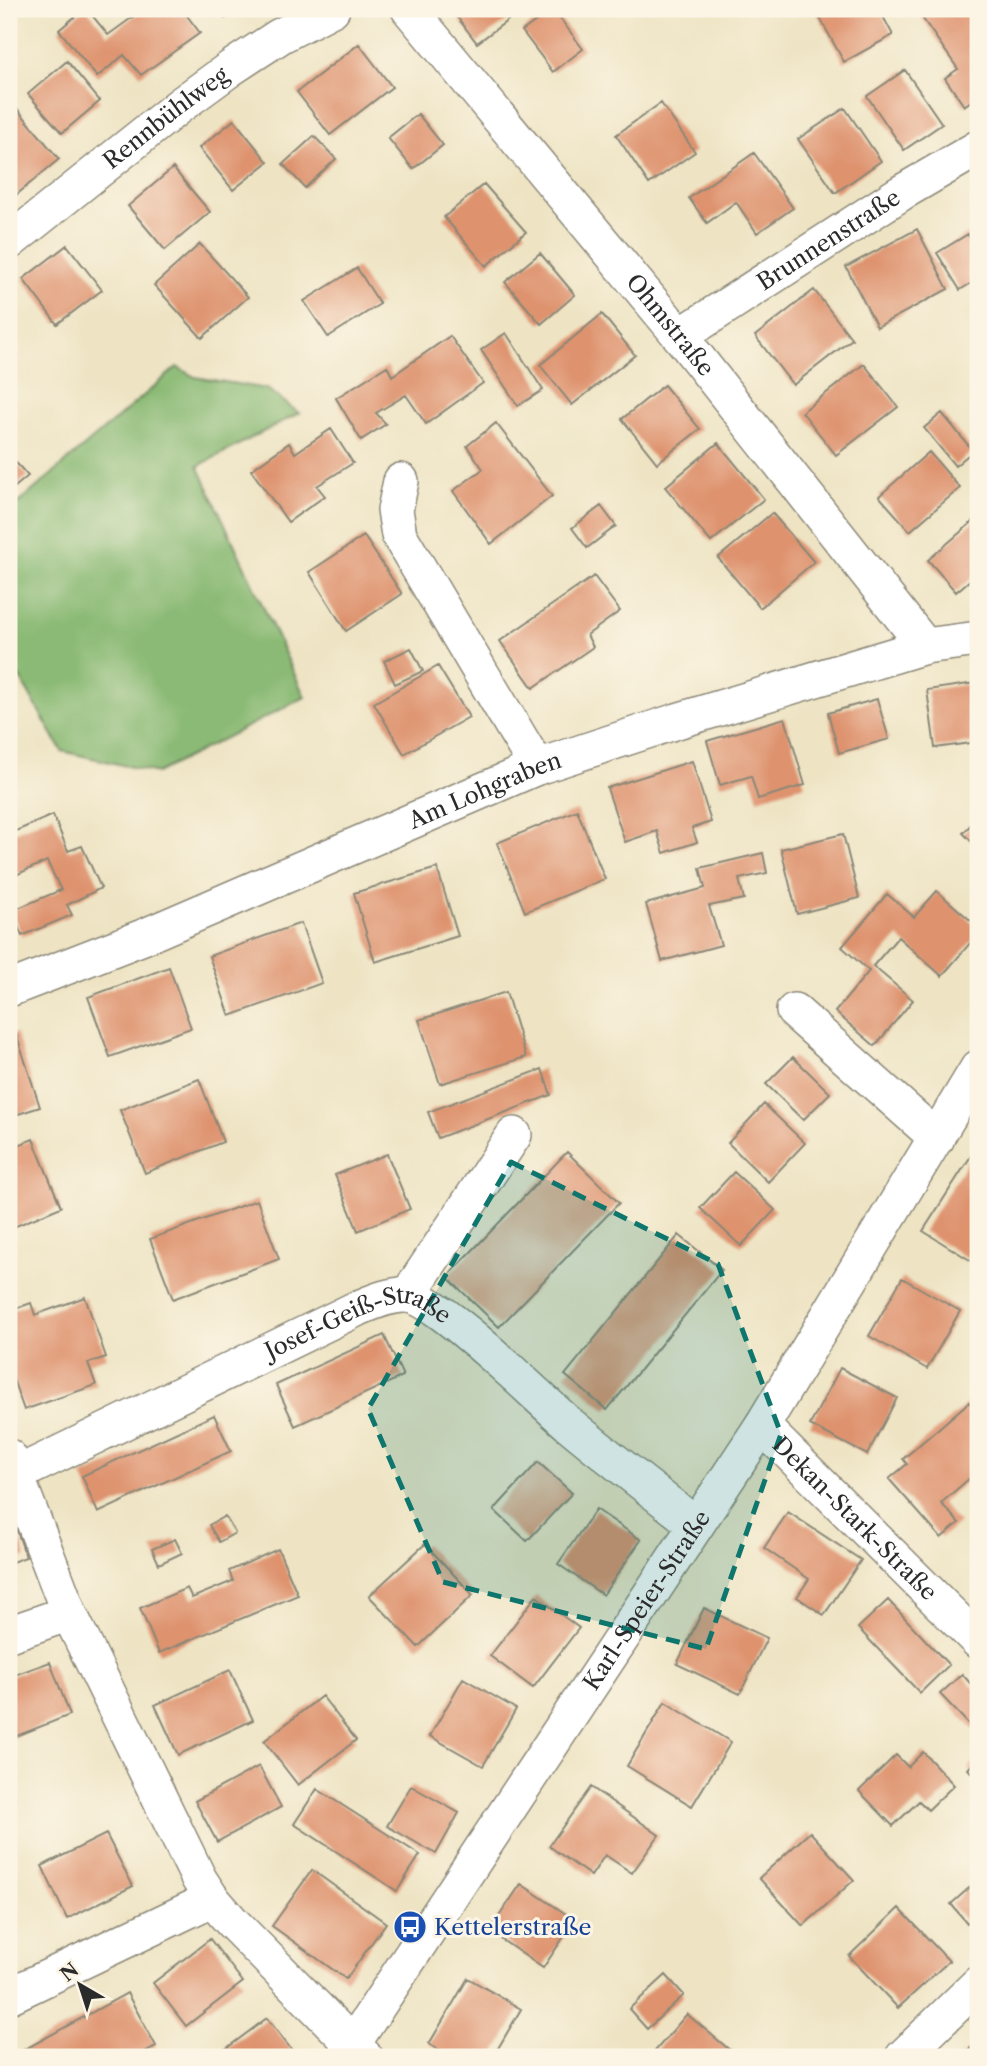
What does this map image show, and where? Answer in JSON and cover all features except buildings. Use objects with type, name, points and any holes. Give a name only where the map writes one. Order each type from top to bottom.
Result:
[{"type":"street","name":"Rennbühlweg","points":[[9,242],[179,106],[231,68],[280,36],[332,9]]},
{"type":"street","name":"Ohmstraße","points":[[409,9],[680,336],[925,646]]},
{"type":"street","name":"Brunnenstraße","points":[[680,336],[901,193],[978,148]]},
{"type":"street","points":[[401,481],[395,510],[399,535],[537,767]]},
{"type":"street","name":"Am Lohgraben","points":[[9,989],[143,937],[537,767],[677,721],[925,646],[978,639]]},
{"type":"street","points":[[794,1011],[937,1138]]},
{"type":"street","name":"Karl-Speier-Straße","points":[[354,2054],[762,1426],[978,1068]]},
{"type":"street","points":[[408,1295],[514,1135]]},
{"type":"street","name":"Josef-Geiß-Straße","points":[[12,1466],[356,1309],[380,1300],[408,1295],[434,1307],[461,1328],[569,1424],[696,1525]]},
{"type":"street","name":"Dekan-Stark-Straße","points":[[762,1426],[978,1641]]},
{"type":"street","points":[[12,1466],[69,1613],[199,1879],[212,1899],[354,2054]]},
{"type":"street","points":[[9,1633],[69,1613]]},
{"type":"street","points":[[9,1996],[212,1899]]},
{"type":"street","points":[[903,2057],[978,1984]]},
{"type":"highlighted area","points":[[511,1162],[718,1264],[781,1434],[706,1649],[443,1582],[368,1409]]},
{"type":"green space","points":[[177,367],[195,377],[267,389],[299,413],[198,466],[305,697],[157,773],[62,751],[9,659],[9,511]]},
{"type":"place","name":"Kettelerstraße","points":[[410,1927]]}]
